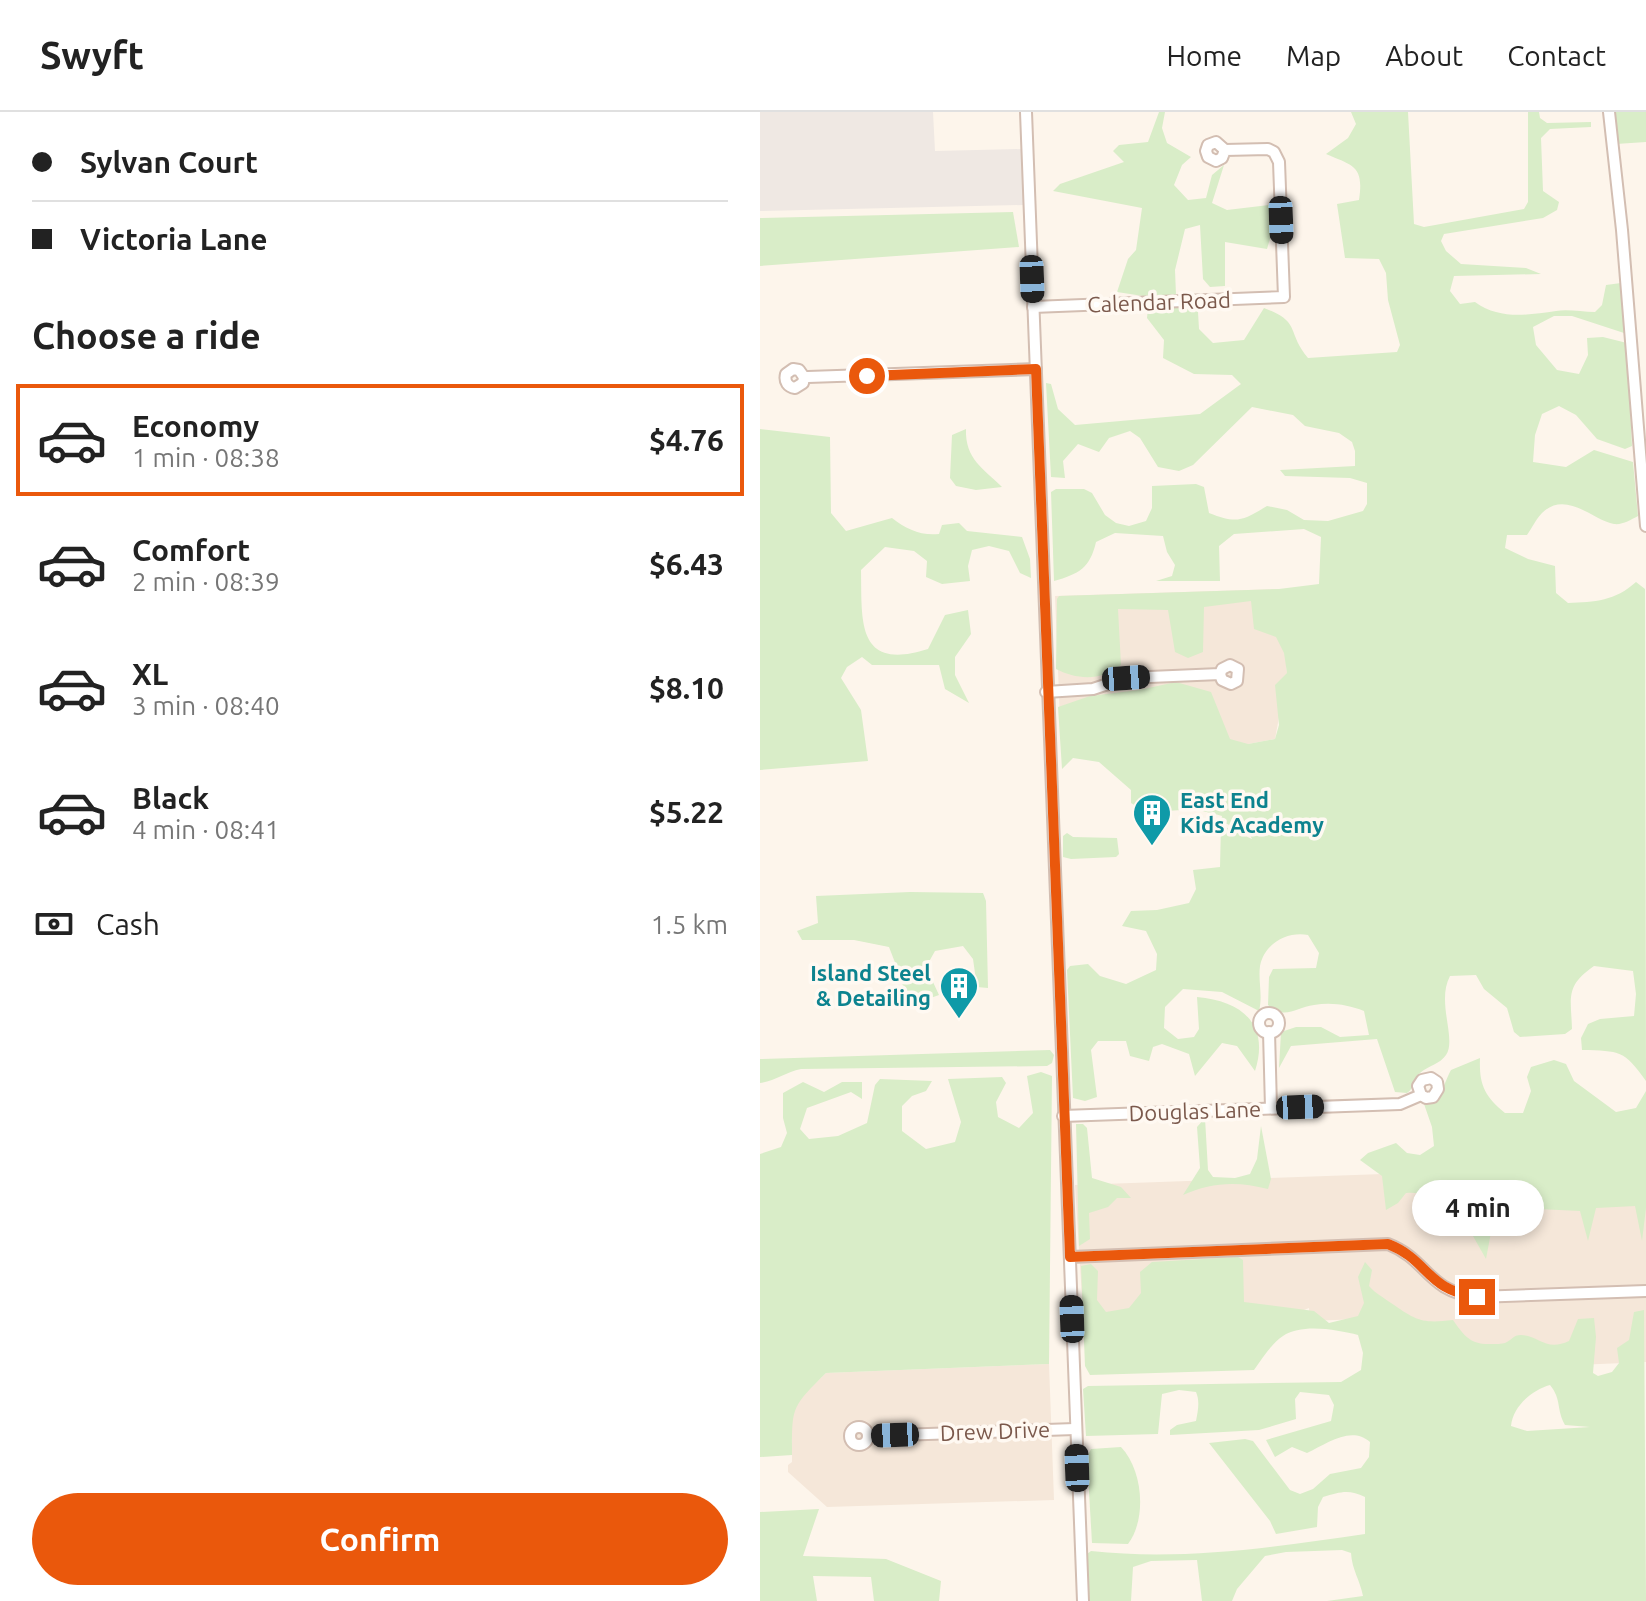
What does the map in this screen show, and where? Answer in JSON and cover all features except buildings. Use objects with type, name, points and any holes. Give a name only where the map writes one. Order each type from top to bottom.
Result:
[{"type":"street","points":[[1026,112],[1083,1601]]},
{"type":"street","points":[[1609,112],[1622,230],[1646,526]]},
{"type":"street","name":"Calendar Road","points":[[1033,307],[1284,297],[1279,162],[1274,152],[1268,149],[1225,150]]},
{"type":"street","points":[[804,377],[1036,369]]},
{"type":"street","points":[[1046,692],[1093,689],[1126,678],[1220,674]]},
{"type":"street","points":[[1269,1032],[1271,1108]]},
{"type":"street","name":"Douglas Lane","points":[[1063,1116],[1400,1104],[1421,1095]]},
{"type":"street","points":[[1070,1257],[1388,1244],[1415,1260],[1436,1283],[1459,1295],[1646,1291]]},
{"type":"street","name":"Drew Drive","points":[[868,1436],[1075,1429]]},
{"type":"shaded area","points":[[760,112],[933,112],[935,151],[1023,149],[1023,205],[760,211]]},
{"type":"shaded area","points":[[1279,589],[1287,673],[1275,739],[1248,744],[1061,744],[1055,596]]},
{"type":"shaded area","points":[[1383,1174],[1646,1202],[1646,1362],[1554,1366],[1504,1344],[1476,1345],[1410,1317],[1310,1321],[1309,1308],[1281,1319],[1084,1330],[1075,1185]]},
{"type":"shaded area","points":[[1049,1364],[1054,1500],[827,1507],[788,1472],[788,1465],[792,1462],[792,1413],[801,1397],[826,1373]]},
{"type":"green space","points":[[1159,112],[1165,112],[1162,128],[1167,143],[1191,157],[1182,165],[1174,185],[1188,200],[1206,198],[1212,175],[1224,165],[1212,203],[1227,210],[1269,205],[1273,228],[1267,249],[1225,242],[1225,286],[1210,287],[1203,279],[1200,225],[1185,229],[1175,270],[1176,295],[1143,296],[1117,292],[1128,259],[1136,250],[1142,208],[1053,191],[1060,184],[1124,162],[1113,151],[1119,145],[1148,142]]},
{"type":"green space","points":[[1351,112],[1408,112],[1414,224],[1424,227],[1524,209],[1528,202],[1528,112],[1539,112],[1540,118],[1547,123],[1591,122],[1591,127],[1550,129],[1541,138],[1543,191],[1559,202],[1557,210],[1543,218],[1444,234],[1441,241],[1446,251],[1461,264],[1526,268],[1541,274],[1454,276],[1450,291],[1460,304],[1475,302],[1494,312],[1514,315],[1561,310],[1595,312],[1602,305],[1606,285],[1621,283],[1624,333],[1572,316],[1554,316],[1533,327],[1536,345],[1557,370],[1579,374],[1588,355],[1587,338],[1603,337],[1627,343],[1632,446],[1625,449],[1597,439],[1576,415],[1559,406],[1542,414],[1535,435],[1533,462],[1566,467],[1594,450],[1633,462],[1638,516],[1614,524],[1570,505],[1551,506],[1542,513],[1527,535],[1507,535],[1505,548],[1528,559],[1555,566],[1556,593],[1568,603],[1604,599],[1636,582],[1645,589],[1646,1081],[1632,1063],[1620,1054],[1582,1050],[1581,1038],[1588,1024],[1600,1019],[1634,1016],[1636,994],[1633,971],[1594,966],[1574,986],[1572,1029],[1565,1034],[1520,1037],[1514,1032],[1507,1008],[1484,989],[1476,975],[1450,976],[1445,997],[1449,1048],[1443,1058],[1418,1075],[1407,1093],[1395,1092],[1377,1039],[1291,1046],[1279,1068],[1281,1032],[1296,1027],[1321,1027],[1340,1037],[1369,1035],[1364,1011],[1358,1009],[1321,1004],[1285,1013],[1268,1005],[1269,977],[1273,969],[1316,968],[1319,953],[1308,935],[1300,934],[1285,937],[1271,945],[1262,958],[1259,1011],[1222,992],[1183,989],[1165,1007],[1164,1028],[1178,1039],[1194,1037],[1199,1029],[1197,997],[1213,999],[1239,1010],[1255,1028],[1259,1040],[1255,1071],[1237,1046],[1222,1043],[1195,1076],[1189,1054],[1162,1044],[1153,1047],[1149,1061],[1130,1056],[1126,1041],[1098,1041],[1091,1050],[1097,1097],[1085,1101],[1073,1098],[1067,970],[1070,966],[1088,964],[1100,976],[1126,984],[1156,970],[1157,954],[1146,931],[1122,926],[1131,911],[1157,910],[1189,903],[1196,889],[1193,870],[1220,867],[1221,825],[1252,839],[1250,835],[1221,821],[1222,816],[1196,810],[1147,810],[1131,803],[1131,790],[1099,762],[1073,758],[1062,769],[1058,707],[1090,696],[1176,682],[1211,692],[1230,739],[1248,744],[1275,739],[1279,725],[1275,685],[1287,673],[1284,653],[1276,637],[1254,629],[1251,601],[1204,607],[1203,652],[1188,658],[1175,652],[1168,610],[1118,609],[1121,665],[1098,676],[1081,677],[1064,673],[1056,669],[1057,599],[1059,596],[1279,589],[1319,584],[1321,537],[1304,529],[1234,534],[1219,546],[1220,581],[1156,581],[1172,576],[1175,565],[1167,552],[1163,536],[1115,533],[1096,542],[1082,569],[1054,581],[1051,492],[1056,489],[1084,489],[1092,493],[1105,515],[1116,523],[1129,526],[1146,521],[1152,508],[1152,486],[1196,484],[1204,487],[1209,513],[1233,520],[1267,506],[1287,510],[1304,520],[1328,521],[1363,511],[1367,504],[1367,483],[1350,478],[1285,476],[1280,470],[1355,466],[1352,442],[1339,433],[1305,426],[1293,415],[1252,407],[1193,465],[1179,471],[1158,467],[1140,438],[1130,431],[1109,438],[1099,452],[1078,444],[1063,461],[1065,478],[1051,477],[1046,383],[1051,384],[1058,409],[1075,425],[1200,414],[1241,384],[1232,375],[1194,374],[1163,358],[1164,340],[1147,318],[1148,308],[1195,306],[1199,329],[1213,343],[1244,340],[1264,308],[1289,323],[1308,358],[1397,352],[1400,345],[1388,300],[1386,273],[1379,259],[1345,258],[1337,204],[1359,200],[1360,180],[1350,165],[1326,154],[1348,138],[1356,124]]},
{"type":"green space","points":[[1614,112],[1646,112],[1646,142],[1616,144]]},
{"type":"green space","points":[[1013,212],[1019,247],[760,266],[760,218]]},
{"type":"green space","points":[[760,429],[830,437],[831,513],[846,531],[892,518],[926,534],[939,534],[942,525],[959,523],[967,531],[1022,537],[1030,559],[1031,578],[1020,573],[1009,551],[989,546],[972,550],[968,566],[970,581],[942,584],[926,577],[927,561],[914,551],[885,547],[861,570],[864,623],[875,648],[887,654],[928,649],[945,615],[968,610],[971,634],[955,657],[955,675],[969,703],[945,689],[939,665],[872,665],[862,657],[847,667],[841,678],[861,710],[868,761],[760,770]]},
{"type":"green space","points":[[966,429],[972,456],[1002,487],[976,490],[956,486],[950,478],[952,435]]},
{"type":"green space","points":[[1067,833],[1073,837],[1117,838],[1119,854],[1116,857],[1063,857],[1063,836]]},
{"type":"green space","points":[[983,893],[986,901],[988,988],[977,987],[973,959],[963,946],[935,951],[926,967],[939,995],[925,1000],[906,998],[889,947],[854,940],[802,940],[797,931],[818,923],[816,896]]},
{"type":"green space","points":[[1050,1050],[1054,1055],[1052,1063],[1047,1066],[801,1069],[760,1083],[760,1059]]},
{"type":"green space","points":[[1480,1058],[1484,1089],[1505,1113],[1523,1113],[1531,1091],[1527,1077],[1531,1067],[1554,1060],[1566,1064],[1574,1081],[1616,1112],[1636,1108],[1646,1091],[1646,1208],[1642,1241],[1635,1206],[1596,1208],[1588,1241],[1580,1211],[1495,1211],[1486,1259],[1469,1229],[1445,1236],[1450,1225],[1437,1206],[1422,1194],[1406,1193],[1398,1203],[1386,1210],[1382,1176],[1360,1160],[1368,1153],[1396,1143],[1407,1153],[1420,1155],[1434,1146],[1432,1127],[1424,1104],[1438,1095],[1451,1070]]},
{"type":"green space","points":[[1041,1072],[1052,1076],[1049,1364],[826,1373],[796,1409],[792,1426],[792,1455],[760,1457],[760,1154],[781,1147],[787,1133],[783,1118],[783,1093],[803,1082],[824,1092],[842,1082],[862,1082],[862,1099],[851,1092],[807,1108],[800,1129],[809,1139],[838,1136],[867,1123],[875,1085],[880,1079],[932,1081],[926,1091],[912,1096],[902,1106],[902,1131],[926,1149],[955,1142],[961,1122],[948,1079],[1002,1077],[1006,1083],[996,1102],[998,1117],[1019,1128],[1033,1113],[1027,1076]]},
{"type":"green space","points":[[1205,1118],[1208,1170],[1213,1177],[1235,1178],[1250,1174],[1257,1159],[1261,1126],[1271,1179],[1268,1189],[1225,1184],[1204,1187],[1183,1195],[1200,1168],[1197,1127]]},
{"type":"green space","points":[[1076,1124],[1087,1128],[1092,1178],[1121,1187],[1131,1198],[1117,1198],[1108,1207],[1089,1213],[1090,1239],[1079,1246]]},
{"type":"green space","points":[[1238,1257],[1243,1260],[1244,1302],[1314,1311],[1329,1323],[1358,1316],[1364,1303],[1358,1277],[1365,1262],[1372,1270],[1369,1286],[1380,1295],[1419,1319],[1453,1320],[1469,1339],[1485,1344],[1504,1343],[1521,1335],[1548,1344],[1561,1344],[1569,1341],[1578,1319],[1594,1318],[1593,1373],[1598,1376],[1612,1372],[1619,1363],[1617,1348],[1629,1340],[1634,1312],[1644,1310],[1646,1601],[1327,1601],[1363,1596],[1351,1553],[1342,1550],[1265,1556],[1237,1589],[1232,1601],[1202,1601],[1197,1560],[1151,1561],[1133,1567],[1131,1601],[1088,1601],[1087,1554],[1091,1551],[1194,1553],[1263,1548],[1365,1534],[1365,1497],[1344,1492],[1323,1497],[1318,1507],[1317,1527],[1276,1534],[1270,1521],[1209,1443],[1253,1441],[1290,1490],[1300,1494],[1313,1489],[1330,1474],[1361,1468],[1369,1457],[1370,1442],[1363,1437],[1347,1436],[1307,1453],[1292,1447],[1275,1457],[1266,1440],[1331,1421],[1334,1405],[1329,1395],[1300,1392],[1295,1399],[1296,1419],[1259,1430],[1170,1435],[1170,1430],[1177,1425],[1196,1421],[1196,1392],[1179,1390],[1162,1394],[1158,1434],[1086,1436],[1083,1389],[1088,1386],[1341,1382],[1361,1370],[1363,1353],[1358,1335],[1310,1329],[1283,1336],[1254,1370],[1090,1375],[1085,1366],[1081,1266],[1091,1264],[1098,1271],[1097,1300],[1106,1312],[1129,1308],[1141,1293],[1140,1272],[1152,1262]],"holes":[[[1550,1385],[1565,1425],[1590,1427],[1527,1431],[1511,1426],[1515,1412],[1530,1395]]]},
{"type":"green space","points":[[1121,1447],[1138,1481],[1138,1522],[1128,1544],[1092,1543],[1087,1457],[1091,1449]]},
{"type":"green space","points":[[819,1509],[803,1556],[886,1559],[941,1581],[939,1601],[874,1601],[871,1577],[813,1576],[817,1601],[760,1601],[760,1512]]},
{"type":"place","name":"East End Kids Academy","points":[[1152,847]]},
{"type":"place","name":"Island Steel & Detailing","points":[[959,1020]]},
{"type":"route","points":[[867,376],[1036,369],[1070,1257],[1388,1244],[1415,1260],[1443,1288],[1459,1295],[1477,1297]]}]
